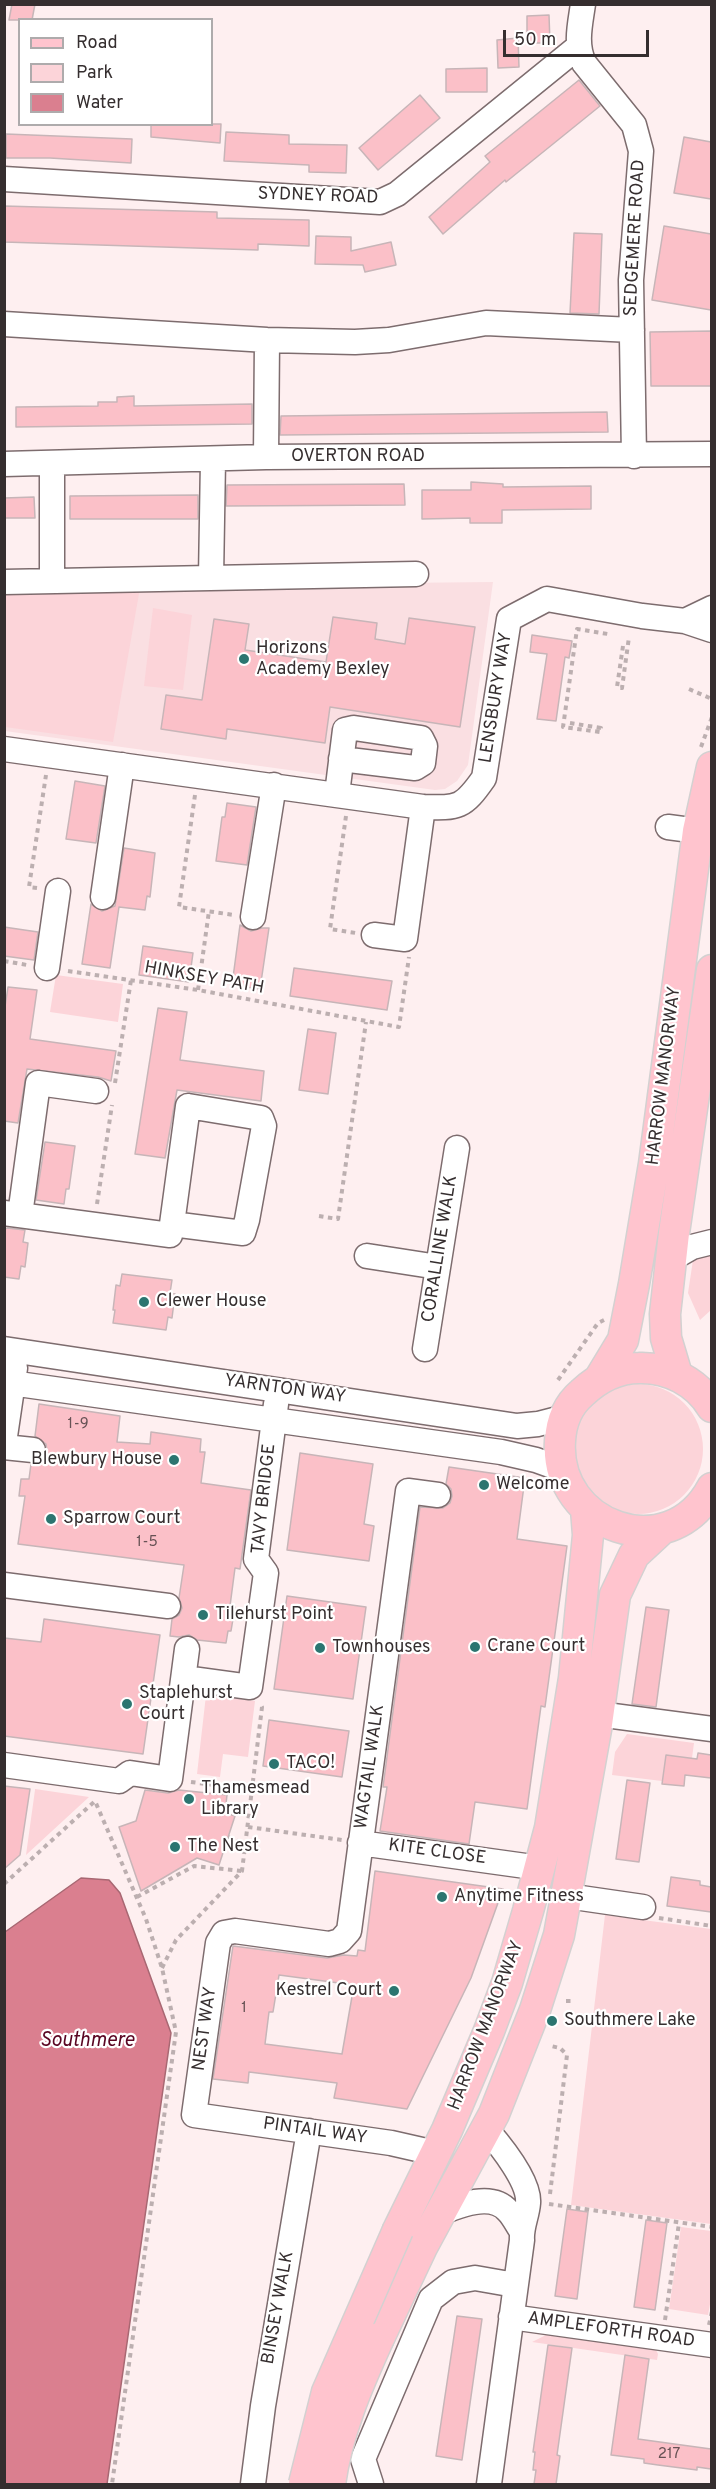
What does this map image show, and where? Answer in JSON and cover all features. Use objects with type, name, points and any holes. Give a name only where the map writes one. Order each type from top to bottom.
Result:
[{"type":"main road","name":"HARROW MANORWAY","points":[[600,1378],[623,1340],[634,1284],[654,1164],[698,831],[711,767]]},
{"type":"main road","name":"HARROW MANORWAY","points":[[678,1375],[666,1338],[665,1314],[711,980]]},
{"type":"main road","points":[[661,1530],[644,1532],[617,1528],[600,1520],[575,1496],[561,1469],[562,1403],[575,1399],[600,1378],[620,1370],[640,1367],[678,1375],[693,1386],[711,1407]]},
{"type":"main road","name":"HARROW MANORWAY","points":[[330,2484],[351,2400],[422,2247],[487,2130],[535,2010],[559,1935],[567,1896],[598,1714],[615,1595],[634,1555],[661,1530],[678,1522],[710,1494]]},
{"type":"main road","name":"HARROW MANORWAY","points":[[304,2484],[327,2392],[501,2001],[519,1946],[526,1866],[550,1828],[581,1627],[588,1535],[586,1509]]},
{"type":"street","points":[[578,47],[583,4]]},
{"type":"street","name":"SYDNEY ROAD","points":[[4,179],[380,202],[397,194],[578,47]]},
{"type":"street","name":"SEDGEMERE ROAD","points":[[578,47],[584,63],[634,125],[640,145],[641,167],[635,213],[631,280],[634,456]]},
{"type":"street","points":[[4,324],[267,340],[378,341],[486,323],[632,330]]},
{"type":"street","points":[[266,457],[267,340]]},
{"type":"street","name":"OVERTON ROAD","points":[[4,464],[266,457],[711,454]]},
{"type":"street","points":[[211,578],[213,460]]},
{"type":"street","points":[[52,464],[52,581]]},
{"type":"street","points":[[4,582],[416,574]]},
{"type":"street","name":"LENSBURY WAY","points":[[4,749],[423,807],[455,808],[471,796],[484,778],[509,619],[547,599],[642,616],[685,621],[711,630]]},
{"type":"street","points":[[685,621],[711,608]]},
{"type":"street","points":[[341,759],[343,795]]},
{"type":"street","points":[[103,897],[122,765]]},
{"type":"street","points":[[253,917],[274,785]]},
{"type":"street","points":[[374,935],[405,939],[423,807]]},
{"type":"street","points":[[668,827],[698,831]]},
{"type":"street","points":[[48,968],[58,891]]},
{"type":"street","points":[[96,1091],[38,1083],[12,1214],[170,1235],[188,1106],[261,1118],[264,1126],[243,1233],[172,1224]]},
{"type":"street","name":"CORALLINE WALK","points":[[425,1349],[457,1148]]},
{"type":"street","points":[[671,1259],[692,1247],[711,1242]]},
{"type":"street","points":[[367,1256],[438,1267]]},
{"type":"street","points":[[11,1350],[4,1445],[33,1450]]},
{"type":"street","name":"YARNTON WAY","points":[[11,1350],[517,1426],[538,1424],[562,1403]]},
{"type":"street","name":"YARNTON WAY","points":[[9,1382],[501,1452],[536,1460],[561,1469]]},
{"type":"street","points":[[274,1421],[278,1390]]},
{"type":"street","name":"TAVY BRIDGE","points":[[184,1678],[250,1687],[266,1573],[256,1559],[274,1421]]},
{"type":"street","name":"WAGTAIL WALK","points":[[218,1943],[224,1934],[235,1931],[329,1944],[340,1941],[349,1931],[408,1491],[438,1495]]},
{"type":"street","points":[[4,1585],[168,1606]]},
{"type":"street","points":[[4,1765],[119,1781],[130,1773],[170,1779],[187,1649]]},
{"type":"street","points":[[598,1714],[711,1729]]},
{"type":"street","name":"KITE CLOSE","points":[[360,1843],[526,1866]]},
{"type":"street","points":[[567,1896],[643,1907]]},
{"type":"street","name":"NEST WAY","points":[[194,2115],[218,1943]]},
{"type":"street","name":"PINTAIL WAY","points":[[194,2115],[391,2143],[435,2153]]},
{"type":"street","points":[[487,2130],[517,2170],[527,2196],[489,2484]]},
{"type":"street","name":"BINSEY WALK","points":[[253,2484],[263,2406],[309,2131]]},
{"type":"street","points":[[441,2213],[471,2202],[495,2203],[507,2209],[521,2230]]},
{"type":"street","points":[[371,2484],[363,2459],[431,2299],[453,2282],[475,2278],[515,2285]]},
{"type":"street","name":"AMPLEFORTH ROAD","points":[[512,2317],[711,2345]]},
{"type":"path","points":[[570,723],[601,728],[600,732],[563,727],[577,629],[629,637],[622,688],[617,687],[623,646]]},
{"type":"path","points":[[689,689],[711,699]]},
{"type":"path","points":[[49,755],[29,887],[58,891]]},
{"type":"path","points":[[198,776],[179,907],[253,917]]},
{"type":"path","points":[[343,795],[330,929],[374,935]]},
{"type":"path","points":[[198,990],[209,912]]},
{"type":"path","name":"HINKSEY PATH","points":[[4,961],[198,990],[399,1027],[409,952],[403,951],[405,939]]},
{"type":"path","points":[[319,1216],[338,1219],[366,1022]]},
{"type":"path","points":[[562,1403],[558,1380],[598,1323]]},
{"type":"path","points":[[162,1968],[176,1940],[242,1871],[262,1707]]},
{"type":"path","points":[[170,1779],[252,1790]]},
{"type":"path","points":[[4,1884],[95,1801],[137,1897],[162,1968],[176,2032],[112,2484]]},
{"type":"path","points":[[248,1827],[360,1843]]},
{"type":"path","points":[[228,1837],[246,1845]]},
{"type":"path","points":[[137,1897],[194,1866],[242,1871]]},
{"type":"path","points":[[643,1907],[657,1918],[711,1926]]},
{"type":"path","points":[[521,2230],[533,2229],[544,2215],[547,2204],[567,2055],[560,2048],[551,2046]]},
{"type":"path","points":[[547,2204],[711,2227]]},
{"type":"path","points":[[662,2338],[679,2223]]},
{"type":"shaded area","name":"Horizons Academy Bexley","points":[[493,582],[468,765],[457,781],[445,789],[435,790],[5,731],[5,587]]},
{"type":"green space","points":[[140,588],[113,742],[5,727],[5,591]]},
{"type":"green space","points":[[153,608],[192,615],[183,690],[144,686]]},
{"type":"green space","points":[[56,975],[123,984],[118,1022],[50,1012]]},
{"type":"green space","points":[[711,1253],[711,1310],[700,1320],[688,1293],[693,1260]]},
{"type":"green space","points":[[638,1384],[663,1389],[684,1403],[698,1424],[703,1449],[698,1474],[684,1495],[663,1509],[638,1514],[613,1509],[592,1495],[578,1474],[573,1449],[578,1424],[592,1403],[613,1389]]},
{"type":"green space","points":[[206,1695],[255,1701],[248,1757],[223,1754],[220,1777],[197,1774]]},
{"type":"green space","points":[[627,1734],[694,1743],[692,1758],[662,1781],[612,1775],[615,1752]]},
{"type":"green space","points":[[35,1790],[89,1797],[26,1855]]},
{"type":"green space","points":[[605,1915],[711,1929],[711,2224],[571,2205]]},
{"type":"green space","points":[[681,2227],[711,2231],[712,2293],[708,2315],[669,2309]]},
{"type":"green space","points":[[546,2335],[656,2350],[657,2360],[532,2342]]},
{"type":"water","name":"Southmere","points":[[81,1878],[109,1880],[120,1893],[171,2033],[107,2484],[5,2484],[5,1932]]},
{"type":"building","points":[[12,4],[35,4],[32,18],[9,20]]},
{"type":"building","points":[[549,15],[550,43],[527,43],[527,16]]},
{"type":"building","points":[[518,38],[519,67],[498,68],[497,40]]},
{"type":"building","points":[[487,68],[487,92],[446,92],[446,69]]},
{"type":"building","points":[[579,80],[600,106],[506,182],[505,180],[443,234],[429,217],[490,162],[485,156]]},
{"type":"building","points":[[420,95],[440,118],[378,170],[359,148]]},
{"type":"building","points":[[221,124],[220,143],[151,137],[151,126]]},
{"type":"building","points":[[226,132],[289,135],[289,144],[347,145],[346,173],[309,172],[309,165],[224,161]]},
{"type":"building","points":[[6,134],[132,139],[131,163],[6,158]]},
{"type":"building","points":[[684,137],[711,142],[711,199],[674,193]]},
{"type":"building","points":[[4,206],[217,212],[217,218],[309,220],[309,246],[258,244],[258,250],[4,242]]},
{"type":"building","points":[[664,226],[711,234],[711,310],[652,300]]},
{"type":"building","points":[[574,233],[602,234],[599,314],[570,313]]},
{"type":"building","points":[[316,236],[351,237],[351,251],[391,242],[396,265],[365,272],[363,265],[315,264]]},
{"type":"building","points":[[711,331],[711,386],[651,386],[650,332]]},
{"type":"building","points":[[134,396],[134,406],[252,404],[252,424],[16,427],[16,407],[98,406],[98,402],[117,402],[117,397]]},
{"type":"building","points":[[607,412],[608,432],[280,435],[281,416]]},
{"type":"building","points":[[471,482],[503,484],[503,487],[591,486],[591,509],[502,510],[502,523],[470,523],[470,518],[422,519],[422,490],[471,490]]},
{"type":"building","points":[[404,484],[405,505],[226,506],[227,485]]},
{"type":"building","points":[[198,495],[198,519],[70,519],[70,496]]},
{"type":"building","points":[[34,497],[35,518],[4,518],[4,498]]},
{"type":"building","points":[[333,617],[377,623],[375,639],[405,644],[409,618],[475,627],[460,727],[330,707],[325,743],[227,729],[226,739],[161,729],[166,695],[202,700],[214,619],[249,624],[245,650],[326,662]]},
{"type":"building","points":[[532,635],[572,641],[569,658],[565,657],[556,721],[537,719],[547,654],[530,652]]},
{"type":"building","points":[[75,781],[105,786],[96,843],[66,839]]},
{"type":"building","points":[[227,803],[256,807],[247,865],[216,861],[222,817],[225,817]]},
{"type":"building","points":[[124,848],[155,853],[150,897],[147,896],[145,910],[119,907],[110,968],[82,964],[91,904],[102,911],[115,906]]},
{"type":"building","points":[[240,925],[251,931],[269,928],[260,989],[232,985]]},
{"type":"building","points":[[4,927],[38,932],[34,960],[4,956]]},
{"type":"building","points":[[143,946],[193,953],[189,982],[139,975]]},
{"type":"building","points":[[294,968],[392,981],[387,1010],[290,996]]},
{"type":"building","points":[[8,987],[37,990],[30,1039],[116,1051],[111,1081],[98,1077],[27,1069],[18,1123],[4,1121],[4,1013]]},
{"type":"building","points":[[158,1008],[187,1012],[180,1060],[264,1071],[261,1101],[177,1090],[165,1158],[135,1154]]},
{"type":"building","points":[[308,1029],[336,1033],[328,1094],[299,1090]]},
{"type":"building","points":[[45,1142],[75,1146],[69,1189],[66,1189],[64,1204],[36,1200]]},
{"type":"building","points":[[7,1228],[25,1230],[23,1242],[28,1243],[25,1267],[21,1266],[19,1279],[4,1277],[4,1230]]},
{"type":"building","name":"Clewer House","points":[[122,1274],[172,1280],[170,1293],[175,1294],[172,1318],[168,1317],[166,1330],[113,1323],[116,1285],[120,1286]]},
{"type":"building","points":[[39,1404],[120,1416],[117,1442],[150,1444],[151,1432],[201,1439],[200,1452],[205,1452],[201,1483],[251,1490],[240,1569],[235,1568],[230,1606],[235,1607],[231,1631],[228,1631],[226,1643],[197,1640],[189,1635],[170,1636],[172,1619],[179,1615],[182,1608],[179,1598],[184,1565],[18,1544],[25,1496],[19,1496],[21,1479],[29,1479],[31,1464],[39,1463],[47,1452],[46,1444],[35,1436]]},
{"type":"building","points":[[300,1453],[373,1464],[364,1524],[374,1526],[369,1561],[287,1550]]},
{"type":"building","name":"Crane Court","points":[[449,1467],[525,1478],[517,1539],[567,1546],[545,1707],[541,1706],[527,1809],[475,1802],[469,1844],[380,1831],[387,1787],[383,1787],[420,1507],[443,1508],[450,1503],[451,1489],[446,1484]]},
{"type":"building","name":"Townhouses","points":[[287,1596],[366,1607],[353,1699],[274,1689]]},
{"type":"building","points":[[646,1607],[669,1610],[656,1707],[632,1704]]},
{"type":"building","points":[[44,1619],[160,1635],[143,1754],[4,1736],[4,1638],[41,1642]]},
{"type":"building","points":[[269,1720],[349,1731],[342,1777],[263,1766]]},
{"type":"building","points":[[698,1753],[711,1755],[711,1778],[685,1775],[684,1786],[662,1784],[666,1755],[697,1759]]},
{"type":"building","points":[[627,1780],[650,1783],[639,1862],[616,1859]]},
{"type":"building","points":[[4,1786],[30,1789],[20,1855],[4,1869]]},
{"type":"building","name":"The Nest","points":[[145,1790],[168,1793],[179,1790],[227,1795],[225,1813],[235,1816],[219,1865],[197,1858],[141,1891],[119,1827],[136,1821]]},
{"type":"building","name":"Kestrel Court","points":[[375,1871],[503,1889],[471,1978],[407,2109],[334,2098],[337,2083],[249,2072],[248,2083],[213,2079],[233,1946],[327,1958],[344,1955],[357,1956],[358,1950],[365,1951]],"holes":[[[279,1975],[354,1985],[342,2054],[265,2044],[269,2012],[273,2012]]]},
{"type":"building","points":[[671,1877],[700,1881],[700,1885],[711,1887],[711,1912],[667,1906]]},
{"type":"building","points":[[567,2209],[588,2212],[577,2299],[555,2296]]},
{"type":"building","points":[[646,2220],[667,2223],[655,2310],[634,2307]]},
{"type":"building","points":[[457,2316],[482,2319],[462,2460],[436,2456]]},
{"type":"building","points":[[548,2345],[572,2348],[557,2455],[560,2456],[556,2484],[534,2484],[536,2470],[533,2470],[535,2452],[533,2452]]},
{"type":"building","points":[[625,2355],[649,2359],[638,2439],[711,2449],[711,2469],[697,2467],[697,2470],[658,2465],[644,2463],[644,2459],[611,2455]]},
{"type":"place","name":"Horizons Academy Bexley","points":[[244,659]]},
{"type":"place","name":"Clewer House","points":[[144,1302]]},
{"type":"place","name":"Blewbury House","points":[[174,1460]]},
{"type":"place","name":"Welcome","points":[[484,1485]]},
{"type":"place","name":"Sparrow Court","points":[[51,1519]]},
{"type":"place","name":"Tilehurst Point","points":[[203,1615]]},
{"type":"place","name":"Crane Court","points":[[475,1647]]},
{"type":"place","name":"Townhouses","points":[[320,1648]]},
{"type":"place","name":"Staplehurst Court","points":[[127,1704]]},
{"type":"place","name":"TACO!","points":[[274,1764]]},
{"type":"place","name":"Thamesmead Library","points":[[189,1799]]},
{"type":"place","name":"The Nest","points":[[175,1847]]},
{"type":"place","name":"Anytime Fitness","points":[[442,1897]]},
{"type":"place","name":"Kestrel Court","points":[[394,1991]]},
{"type":"place","name":"Southmere Lake","points":[[552,2021]]}]
